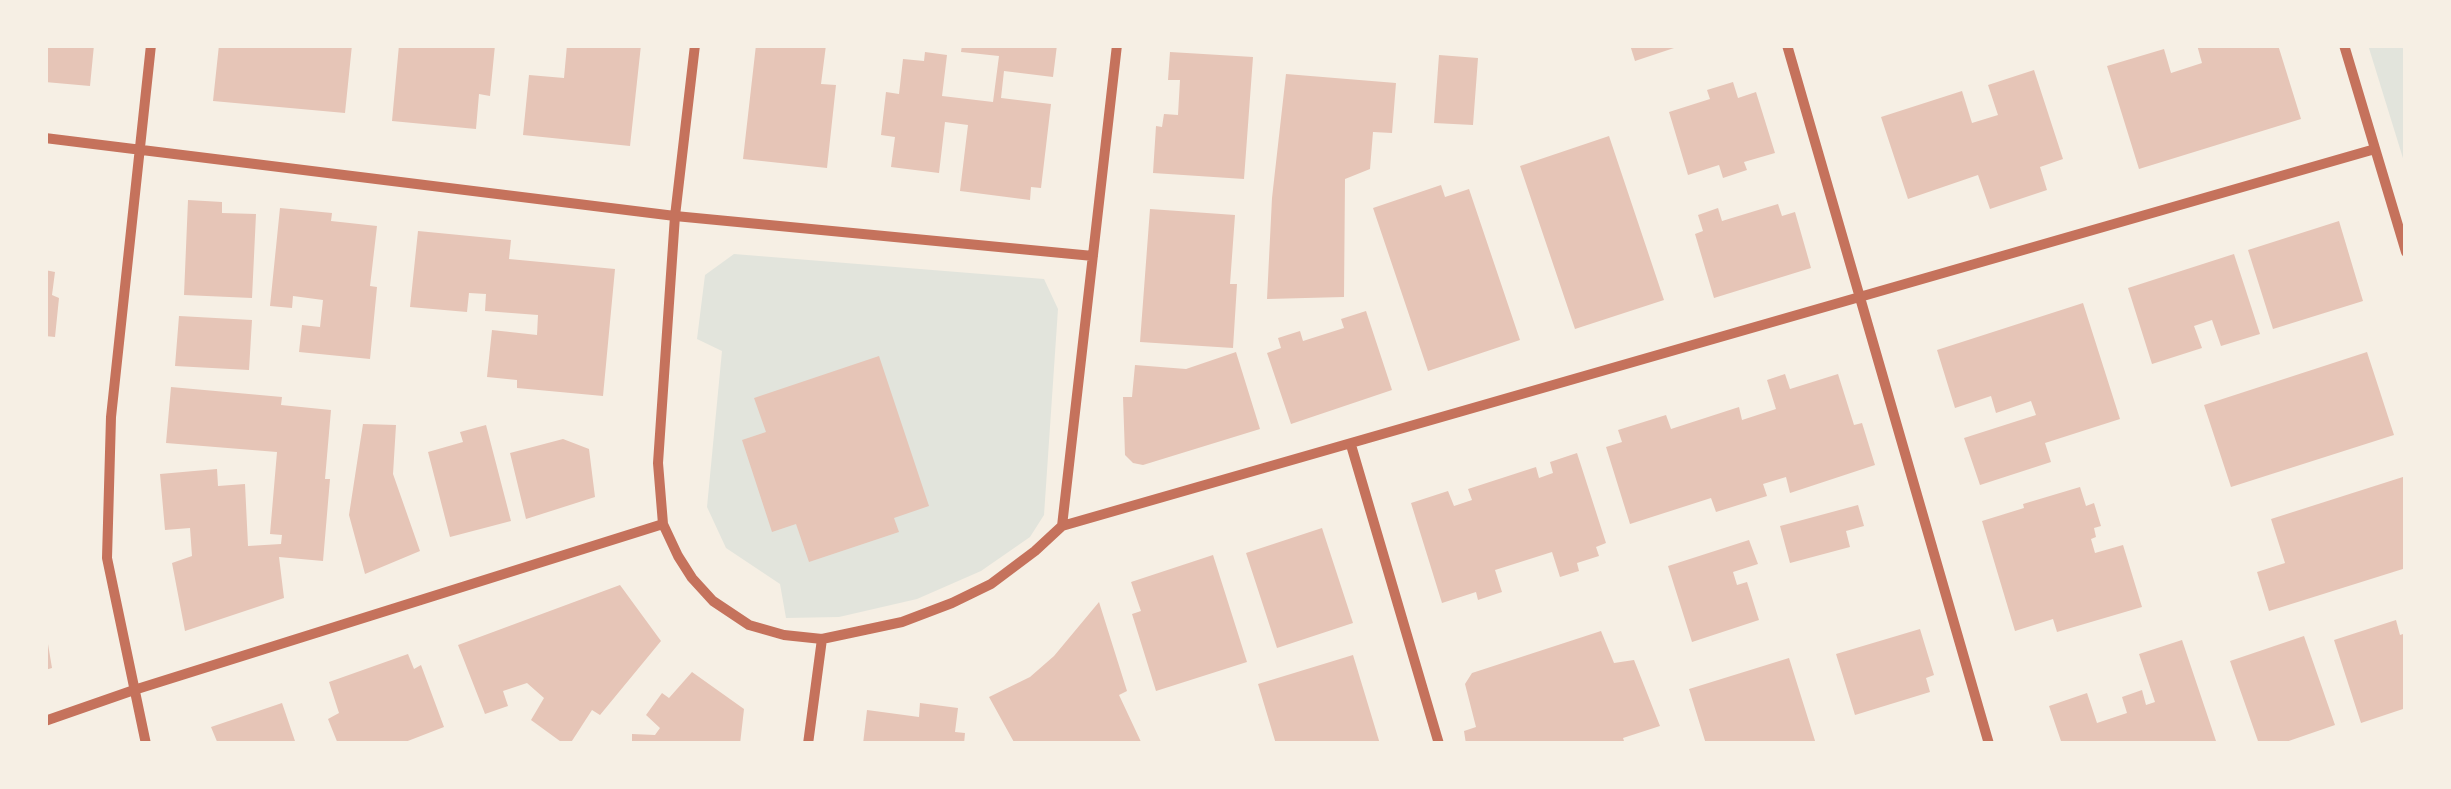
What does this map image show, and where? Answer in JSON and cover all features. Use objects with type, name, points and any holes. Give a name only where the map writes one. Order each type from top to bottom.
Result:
[{"type":"street","points":[[146,744],[108,558],[111,417],[151,45]]},
{"type":"street","points":[[696,45],[675,216],[658,462],[663,524],[692,578],[713,600],[749,625],[784,635],[822,639],[902,622],[952,603],[991,584],[1062,526],[2375,150]]},
{"type":"street","points":[[1062,526],[1116,45]]},
{"type":"street","points":[[1787,45],[1989,744]]},
{"type":"street","points":[[2344,45],[2406,252]]},
{"type":"street","points":[[45,138],[675,216],[1092,256]]},
{"type":"street","points":[[1351,445],[1439,744]]},
{"type":"street","points":[[45,721],[663,524]]},
{"type":"street","points":[[808,744],[822,639]]},
{"type":"shaded area","points":[[2368,45],[2406,45],[2406,168]]},
{"type":"shaded area","points":[[734,254],[1044,279],[1058,309],[1044,515],[1030,537],[981,571],[917,599],[839,617],[786,618],[780,584],[726,548],[707,507],[722,351],[697,339],[705,275]]},
{"type":"building","points":[[45,45],[94,45],[90,86],[45,82]]},
{"type":"building","points":[[219,45],[352,45],[345,113],[213,101]]},
{"type":"building","points":[[399,45],[495,45],[490,96],[479,94],[476,129],[392,121]]},
{"type":"building","points":[[567,45],[641,45],[630,146],[523,135],[529,75],[564,78]]},
{"type":"building","points":[[756,45],[826,45],[821,84],[836,85],[827,168],[743,159]]},
{"type":"building","points":[[962,45],[1057,45],[1053,77],[1004,71],[1001,98],[1051,104],[1041,188],[1031,187],[1030,200],[960,191],[968,125],[945,122],[939,173],[891,167],[895,137],[881,135],[886,92],[899,94],[903,59],[924,61],[925,52],[947,55],[942,96],[993,102],[999,56],[961,52]]},
{"type":"building","points":[[1630,45],[1680,45],[1680,46],[1635,61]]},
{"type":"building","points":[[2197,45],[2278,45],[2301,119],[2139,169],[2107,66],[2164,49],[2171,73],[2202,63]]},
{"type":"building","points":[[1170,52],[1253,57],[1244,179],[1153,173],[1156,126],[1162,127],[1164,114],[1178,115],[1180,80],[1168,80]]},
{"type":"building","points":[[1439,55],[1478,58],[1473,125],[1434,123]]},
{"type":"building","points":[[2034,70],[2063,159],[2040,167],[2047,190],[1990,209],[1978,175],[1908,199],[1881,117],[1962,91],[1972,123],[1998,115],[1988,85]]},
{"type":"building","points":[[1286,74],[1396,83],[1392,133],[1373,132],[1370,169],[1345,179],[1344,297],[1267,299],[1272,198]]},
{"type":"building","points":[[1733,82],[1738,98],[1756,92],[1775,153],[1744,162],[1747,170],[1723,178],[1719,165],[1688,175],[1669,112],[1710,99],[1707,90]]},
{"type":"building","points":[[1609,136],[1664,300],[1575,329],[1520,166]]},
{"type":"building","points":[[1441,185],[1445,197],[1469,189],[1520,340],[1428,371],[1373,208]]},
{"type":"building","points":[[188,200],[222,202],[222,213],[256,214],[252,298],[184,295]]},
{"type":"building","points":[[1778,204],[1782,216],[1795,212],[1811,268],[1714,298],[1695,234],[1703,231],[1698,215],[1718,208],[1722,221]]},
{"type":"building","points":[[280,208],[332,213],[331,221],[377,226],[370,286],[377,287],[370,359],[299,352],[302,325],[320,327],[323,300],[293,296],[292,308],[270,306]]},
{"type":"building","points":[[1150,209],[1235,215],[1230,284],[1237,284],[1233,348],[1140,342]]},
{"type":"building","points":[[2339,221],[2363,301],[2273,329],[2248,250]]},
{"type":"building","points":[[418,231],[511,240],[509,259],[615,269],[603,396],[517,388],[517,380],[487,377],[492,330],[537,335],[538,315],[485,311],[486,294],[469,293],[467,312],[410,307]]},
{"type":"building","points":[[2234,254],[2260,334],[2221,346],[2212,320],[2194,326],[2202,348],[2152,364],[2128,288]]},
{"type":"building","points":[[45,270],[55,272],[52,295],[59,298],[55,337],[45,336]]},
{"type":"building","points":[[2083,303],[2120,419],[2045,443],[2051,462],[1980,485],[1964,438],[2036,415],[2031,401],[1996,413],[1991,396],[1955,408],[1937,350]]},
{"type":"building","points":[[1366,311],[1392,390],[1291,424],[1267,353],[1281,348],[1278,338],[1300,331],[1303,341],[1344,328],[1341,319]]},
{"type":"building","points":[[179,316],[252,320],[249,370],[175,366]]},
{"type":"building","points":[[1236,352],[1260,429],[1143,465],[1133,463],[1125,455],[1123,397],[1132,397],[1135,365],[1186,369]]},
{"type":"building","points":[[2367,352],[2394,435],[2231,487],[2204,405]]},
{"type":"building","points":[[879,356],[929,506],[894,518],[899,532],[809,562],[796,524],[772,532],[742,440],[766,432],[754,398]]},
{"type":"building","points":[[1785,374],[1790,389],[1838,374],[1854,425],[1862,423],[1875,465],[1790,493],[1786,477],[1763,484],[1767,496],[1716,512],[1711,498],[1630,524],[1606,447],[1622,442],[1618,430],[1666,415],[1671,429],[1739,407],[1742,420],[1776,409],[1767,380]]},
{"type":"building","points":[[171,387],[282,397],[281,405],[331,410],[323,561],[279,557],[284,598],[185,631],[172,563],[192,556],[190,528],[165,530],[160,474],[217,469],[218,486],[245,484],[248,546],[281,544],[282,535],[270,534],[277,452],[166,443]]},
{"type":"building","points":[[363,424],[396,425],[393,474],[420,551],[365,574],[349,515]]},
{"type":"building","points":[[486,425],[511,521],[450,537],[428,452],[463,442],[460,432]]},
{"type":"building","points":[[563,439],[589,449],[595,497],[526,519],[510,453]]},
{"type":"building","points":[[1577,453],[1606,543],[1596,547],[1599,556],[1577,563],[1579,571],[1560,577],[1552,552],[1495,570],[1502,592],[1478,600],[1476,592],[1442,603],[1411,503],[1448,491],[1454,506],[1472,500],[1468,489],[1536,467],[1539,478],[1553,473],[1550,462]]},
{"type":"building","points":[[2406,476],[2406,568],[2269,611],[2257,572],[2285,563],[2271,519]]},
{"type":"building","points":[[2080,487],[2086,506],[2094,503],[2101,526],[2094,528],[2096,537],[2091,539],[2095,553],[2123,545],[2142,607],[2057,632],[2053,619],[2015,631],[1982,521]]},
{"type":"building","points":[[1858,505],[1864,526],[1846,531],[1850,547],[1790,563],[1780,526]]},
{"type":"building","points":[[1322,528],[1353,623],[1277,648],[1246,553]]},
{"type":"building","points":[[1749,540],[1758,564],[1733,572],[1737,585],[1747,582],[1759,620],[1692,642],[1668,566]]},
{"type":"building","points":[[1213,555],[1247,662],[1156,691],[1132,614],[1141,611],[1131,582]]},
{"type":"building","points":[[620,585],[661,641],[600,715],[592,710],[570,744],[564,744],[531,720],[544,698],[527,683],[503,691],[508,706],[485,714],[458,645]]},
{"type":"building","points":[[1099,602],[1127,691],[1119,695],[1142,744],[1015,744],[989,697],[1030,677],[1054,656]]},
{"type":"building","points":[[2396,620],[2400,635],[2406,633],[2406,708],[2361,723],[2334,640]]},
{"type":"building","points":[[1920,629],[1934,675],[1926,678],[1930,692],[1855,715],[1836,654]]},
{"type":"building","points":[[1601,631],[1614,663],[1634,660],[1660,726],[1623,738],[1625,744],[1466,744],[1464,731],[1476,727],[1465,684],[1472,673]]},
{"type":"building","points":[[2304,636],[2335,725],[2280,744],[2259,744],[2230,661]]},
{"type":"building","points":[[45,638],[52,668],[45,670]]},
{"type":"building","points":[[2182,640],[2217,744],[2062,744],[2049,706],[2087,693],[2097,723],[2127,713],[2122,697],[2142,690],[2146,705],[2155,702],[2139,654]]},
{"type":"building","points":[[408,654],[414,669],[421,665],[444,727],[400,744],[338,744],[328,719],[339,713],[329,682]]},
{"type":"building","points":[[1353,655],[1380,744],[1276,744],[1258,684]]},
{"type":"building","points":[[1789,658],[1816,744],[1706,744],[1689,689]]},
{"type":"building","points":[[692,672],[744,709],[740,744],[632,744],[632,734],[655,735],[660,728],[646,715],[662,693],[669,698]]},
{"type":"building","points":[[282,703],[296,744],[218,744],[211,727]]},
{"type":"building","points":[[920,703],[958,708],[955,732],[965,733],[964,744],[863,744],[867,710],[919,717]]}]
